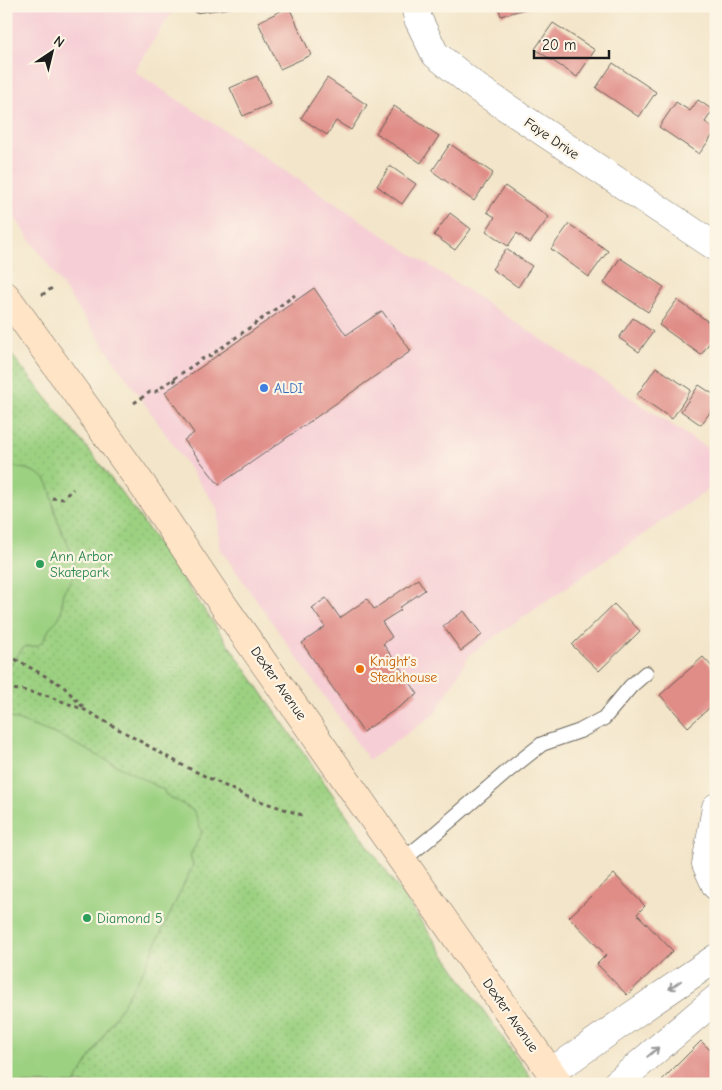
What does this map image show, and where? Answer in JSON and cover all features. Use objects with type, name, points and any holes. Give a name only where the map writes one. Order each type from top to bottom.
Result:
[{"type":"main road","name":"Dexter Avenue","points":[[6,296],[143,486],[212,589],[555,1078]]},
{"type":"street","name":"Faye Drive","points":[[415,6],[418,19],[435,54],[476,87],[716,247]]},
{"type":"street","points":[[716,807],[706,864],[716,886]]},
{"type":"street","name":"Dexter Avenue","points":[[555,1078],[572,1058],[716,958]]},
{"type":"street","points":[[616,1084],[716,1000]]},
{"type":"lane","points":[[403,860],[542,744],[580,731],[604,718],[631,686],[646,673]]},
{"type":"path","points":[[42,295],[52,288]]},
{"type":"path","points":[[134,403],[150,392],[155,392],[202,359],[210,356],[295,295]]},
{"type":"path","points":[[173,379],[176,384]]},
{"type":"path","points":[[52,498],[62,499],[73,489]]},
{"type":"path","points":[[15,659],[64,686],[85,710]]},
{"type":"path","points":[[6,689],[22,690],[48,696],[85,710],[182,765],[248,797],[302,815]]},
{"type":"shaded area","points":[[6,6],[176,6],[134,71],[716,454],[716,484],[470,654],[435,714],[369,760],[219,547],[218,509],[6,205]]},
{"type":"green space","points":[[6,348],[96,459],[139,516],[535,1084],[6,1084]]},
{"type":"green space","name":"Ann Arbor Skatepark","points":[[10,466],[33,471],[47,482],[59,525],[72,554],[74,570],[72,578],[63,593],[62,610],[58,619],[39,645],[26,646],[9,667],[6,666],[6,467]]},
{"type":"green space","name":"Diamond 5","points":[[6,716],[60,736],[164,790],[165,794],[194,811],[202,832],[190,856],[193,865],[143,971],[74,1084],[6,1084]]},
{"type":"building","points":[[193,6],[231,6],[231,8],[195,13]]},
{"type":"building","points":[[498,6],[531,6],[531,7],[501,16]]},
{"type":"building","points":[[289,7],[311,55],[280,69],[258,22]]},
{"type":"building","points":[[553,23],[595,50],[577,77],[535,49]]},
{"type":"building","points":[[613,63],[656,92],[639,117],[596,88]]},
{"type":"building","points":[[257,76],[270,104],[243,116],[230,88]]},
{"type":"building","points":[[327,78],[367,105],[351,130],[336,121],[327,135],[301,118]]},
{"type":"building","points":[[698,100],[713,110],[705,122],[716,129],[699,154],[659,127],[676,102],[690,111]]},
{"type":"building","points":[[394,106],[439,136],[421,163],[376,133]]},
{"type":"building","points":[[450,144],[493,173],[474,201],[432,171]]},
{"type":"building","points":[[390,166],[416,184],[402,204],[377,186]]},
{"type":"building","points":[[505,186],[549,217],[530,243],[517,233],[508,246],[486,231],[495,217],[487,212]]},
{"type":"building","points":[[450,213],[471,229],[455,250],[434,235]]},
{"type":"building","points":[[569,224],[608,251],[589,277],[551,249]]},
{"type":"building","points":[[506,249],[532,266],[518,287],[492,269]]},
{"type":"building","points":[[620,258],[664,287],[648,312],[604,283]]},
{"type":"building","name":"ALDI","points":[[314,288],[346,335],[382,311],[411,351],[219,485],[184,440],[194,433],[165,392]]},
{"type":"building","points":[[677,300],[716,327],[716,333],[701,355],[659,325]]},
{"type":"building","points":[[633,318],[653,332],[639,352],[619,338]]},
{"type":"building","points":[[656,367],[691,390],[672,419],[637,395]]},
{"type":"building","points":[[699,385],[716,396],[716,404],[701,425],[681,411]]},
{"type":"building","name":"Knight's Steakhouse","points":[[418,579],[425,590],[399,608],[401,610],[382,622],[392,637],[383,644],[418,694],[363,732],[302,643],[325,627],[312,608],[326,598],[340,618],[367,599],[374,609]]},
{"type":"building","points":[[614,604],[640,631],[599,671],[572,645]]},
{"type":"building","points":[[464,611],[482,635],[461,651],[443,626]]},
{"type":"building","points":[[703,657],[716,671],[716,702],[688,727],[660,695]]},
{"type":"building","points":[[614,874],[645,906],[637,914],[673,951],[627,995],[597,964],[606,955],[569,917]]},
{"type":"building","points":[[701,1041],[716,1056],[716,1084],[662,1084],[660,1082]]},
{"type":"place","name":"ALDI","points":[[264,388]]},
{"type":"place","name":"Ann Arbor Skatepark","points":[[40,564]]},
{"type":"place","name":"Knight's Steakhouse","points":[[360,669]]},
{"type":"place","name":"Diamond 5","points":[[87,918]]}]
